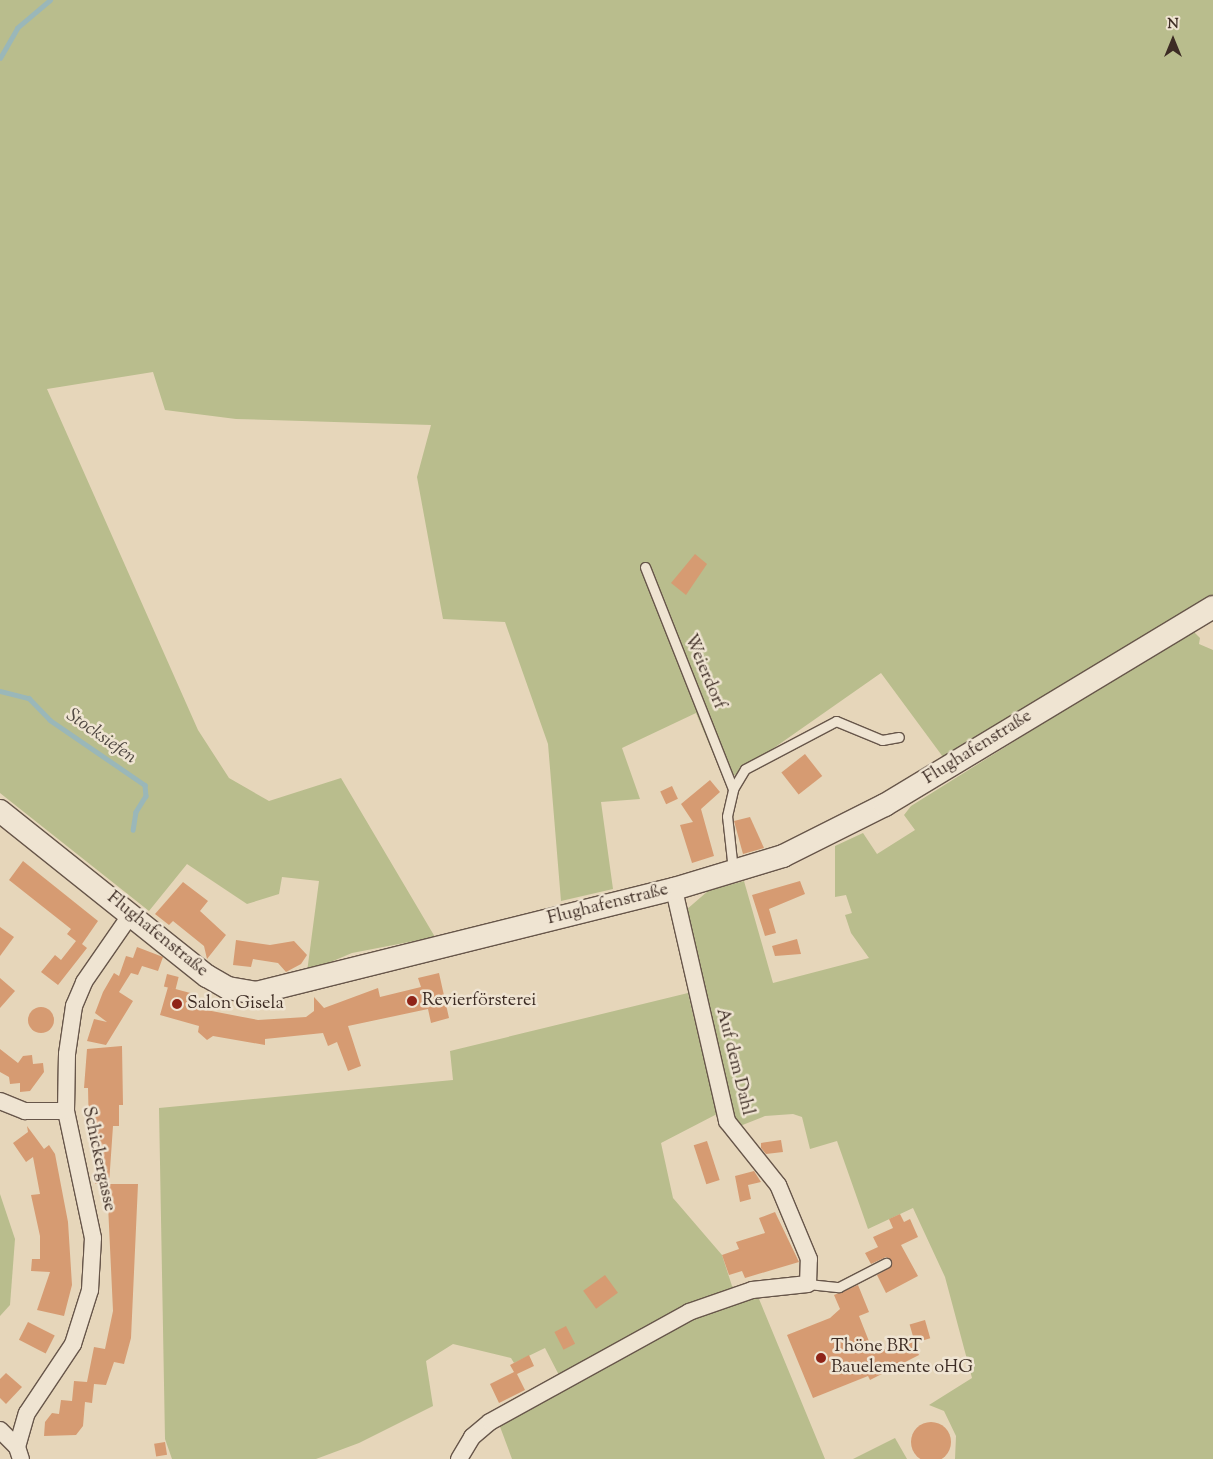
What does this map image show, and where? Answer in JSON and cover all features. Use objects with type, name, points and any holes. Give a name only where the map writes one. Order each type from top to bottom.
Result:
[{"type":"main road","name":"Flughafenstraße","points":[[0,811],[214,981],[256,992],[674,889],[734,873],[783,856],[865,816],[1213,607]]},
{"type":"street","name":"Auf dem Dahl","points":[[674,889],[727,1121],[778,1185],[809,1259],[808,1284]]},
{"type":"street","name":"Schickergasse","points":[[19,1453],[27,1413],[72,1344],[91,1284],[93,1238],[66,1111],[67,1054],[74,1006],[84,982],[131,914]]},
{"type":"street","points":[[0,1100],[25,1111],[66,1111]]},
{"type":"street","points":[[459,1459],[490,1422],[688,1312],[752,1290],[808,1284]]},
{"type":"street","points":[[0,1426],[27,1413]]},
{"type":"street","points":[[0,1430],[19,1453]]},
{"type":"lane","name":"Weierdorf","points":[[645,567],[733,789],[727,831],[734,873]]},
{"type":"lane","points":[[733,789],[759,759],[836,721],[882,740],[899,738]]},
{"type":"lane","points":[[808,1284],[839,1287],[886,1264]]},
{"type":"green space","points":[[0,0],[1213,0],[1213,595],[943,757],[881,673],[725,782],[696,713],[622,748],[640,799],[601,802],[613,889],[561,901],[548,744],[505,622],[443,619],[417,477],[431,425],[236,419],[165,410],[153,372],[47,389],[198,730],[229,778],[269,801],[341,778],[435,937],[352,953],[307,972],[319,881],[282,877],[279,894],[247,904],[187,864],[149,911],[0,793]]},
{"type":"green space","points":[[1192,630],[1200,638],[1199,644],[1213,650],[1213,1459],[955,1459],[956,1436],[944,1411],[929,1405],[972,1378],[945,1277],[913,1208],[868,1229],[837,1141],[810,1149],[802,1117],[793,1114],[765,1116],[740,1126],[731,1110],[686,910],[708,891],[744,881],[773,983],[869,958],[851,933],[845,915],[852,913],[846,895],[835,897],[835,846],[863,833],[877,854],[915,830],[904,815],[911,806]]},
{"type":"green space","points":[[688,993],[717,1114],[661,1143],[673,1198],[722,1255],[732,1286],[759,1299],[825,1459],[512,1459],[499,1424],[562,1381],[545,1348],[514,1363],[511,1358],[453,1344],[426,1361],[433,1406],[359,1443],[316,1459],[172,1459],[165,1439],[159,1108],[453,1080],[450,1051]]},
{"type":"green space","points":[[0,1194],[15,1239],[10,1305],[0,1316]]},
{"type":"green space","points":[[895,1438],[907,1459],[853,1459]]},
{"type":"building","points":[[695,554],[707,564],[686,595],[671,583]]},
{"type":"building","points":[[805,754],[822,776],[799,795],[781,772]]},
{"type":"building","points":[[710,780],[720,792],[701,809],[714,856],[692,863],[680,825],[693,822],[681,804]]},
{"type":"building","points":[[672,786],[678,799],[666,804],[660,791]]},
{"type":"building","points":[[750,817],[764,848],[743,854],[734,821]]},
{"type":"building","points":[[23,861],[98,921],[82,944],[87,948],[58,985],[41,972],[55,955],[61,960],[76,941],[67,934],[71,929],[9,880]]},
{"type":"building","points":[[800,881],[805,894],[769,909],[776,933],[765,936],[752,895]]},
{"type":"building","points":[[183,882],[208,901],[200,911],[226,935],[207,959],[204,946],[173,921],[169,925],[155,914]]},
{"type":"building","points":[[0,927],[14,937],[0,956]]},
{"type":"building","points":[[797,939],[801,954],[775,956],[772,946]]},
{"type":"building","points":[[236,940],[270,945],[294,941],[307,955],[301,964],[286,972],[278,963],[253,959],[251,967],[233,965]]},
{"type":"building","points":[[137,947],[163,957],[158,971],[142,966],[138,975],[131,973],[119,992],[133,1001],[106,1045],[87,1041],[94,1019],[107,1022],[95,1013],[103,992],[114,973],[119,976],[126,956],[133,958]]},
{"type":"building","points":[[439,973],[449,1018],[431,1023],[428,1009],[348,1026],[361,1066],[348,1071],[337,1042],[328,1046],[323,1033],[265,1039],[265,1045],[213,1036],[207,1040],[198,1032],[199,1026],[160,1015],[168,987],[194,994],[191,1007],[258,1020],[306,1017],[314,1011],[314,997],[324,1008],[378,988],[380,997],[421,987],[418,978]]},
{"type":"building","points":[[167,974],[179,977],[175,990],[164,987]]},
{"type":"building","points":[[0,978],[15,991],[0,1008]]},
{"type":"building","points":[[41,1007],[50,1011],[54,1020],[50,1029],[41,1033],[32,1029],[28,1020],[32,1011]]},
{"type":"building","points":[[122,1046],[123,1105],[119,1105],[119,1126],[113,1126],[109,1184],[95,1184],[95,1133],[89,1133],[88,1088],[84,1088],[87,1049]]},
{"type":"building","points":[[0,1049],[18,1063],[23,1056],[32,1055],[33,1064],[43,1063],[44,1072],[30,1091],[20,1092],[20,1083],[10,1084],[9,1077],[0,1072]]},
{"type":"building","points":[[27,1126],[44,1149],[49,1145],[55,1154],[68,1222],[72,1285],[64,1316],[37,1310],[50,1272],[31,1271],[32,1259],[40,1259],[40,1236],[31,1195],[40,1194],[33,1157],[26,1162],[13,1143],[28,1132]]},
{"type":"building","points":[[781,1140],[783,1152],[766,1154],[761,1148],[761,1143]]},
{"type":"building","points":[[707,1141],[720,1180],[706,1184],[694,1145]]},
{"type":"building","points":[[754,1171],[761,1182],[748,1185],[751,1199],[740,1202],[735,1176]]},
{"type":"building","points":[[107,1184],[138,1184],[131,1338],[124,1364],[114,1362],[106,1385],[94,1384],[92,1403],[85,1402],[83,1426],[76,1435],[44,1436],[45,1422],[52,1413],[59,1414],[61,1400],[72,1401],[74,1381],[87,1382],[94,1347],[105,1349],[113,1311]]},
{"type":"building","points":[[775,1212],[799,1262],[745,1278],[742,1271],[729,1275],[722,1255],[739,1249],[736,1242],[765,1233],[759,1218]]},
{"type":"building","points":[[900,1214],[904,1222],[910,1219],[918,1237],[901,1245],[918,1276],[886,1293],[877,1275],[891,1267],[891,1260],[886,1257],[871,1264],[865,1253],[878,1247],[873,1237],[893,1228],[889,1219]]},
{"type":"building","points":[[605,1275],[618,1293],[596,1309],[583,1291]]},
{"type":"building","points":[[858,1285],[869,1312],[859,1316],[874,1354],[912,1337],[919,1355],[870,1380],[868,1376],[813,1398],[787,1335],[830,1318],[840,1309],[834,1295]]},
{"type":"building","points":[[925,1320],[930,1338],[915,1343],[910,1324]]},
{"type":"building","points":[[28,1322],[55,1336],[46,1353],[19,1340]]},
{"type":"building","points":[[566,1326],[575,1344],[563,1350],[554,1332]]},
{"type":"building","points":[[529,1355],[534,1366],[517,1374],[525,1390],[499,1403],[490,1384],[514,1372],[510,1365]]},
{"type":"building","points":[[6,1373],[22,1387],[6,1404],[0,1398],[0,1379]]},
{"type":"building","points":[[935,1422],[942,1425],[948,1431],[951,1442],[950,1450],[942,1459],[935,1462],[927,1462],[920,1459],[912,1450],[911,1438],[914,1431],[923,1423]]},
{"type":"building","points":[[165,1442],[167,1455],[156,1457],[154,1444]]},
{"type":"waterway","name":"Stocksiefen","points":[[0,58],[17,28],[50,0]]},
{"type":"waterway","name":"Stocksiefen","points":[[0,691],[29,698],[50,720],[145,785],[146,796],[136,812],[133,830]]},
{"type":"place","name":"Revierförsterei","points":[[412,1001]]},
{"type":"place","name":"Salon Gisela","points":[[177,1004]]},
{"type":"place","name":"Thöne BRT Bauelemente oHG","points":[[821,1358]]}]
